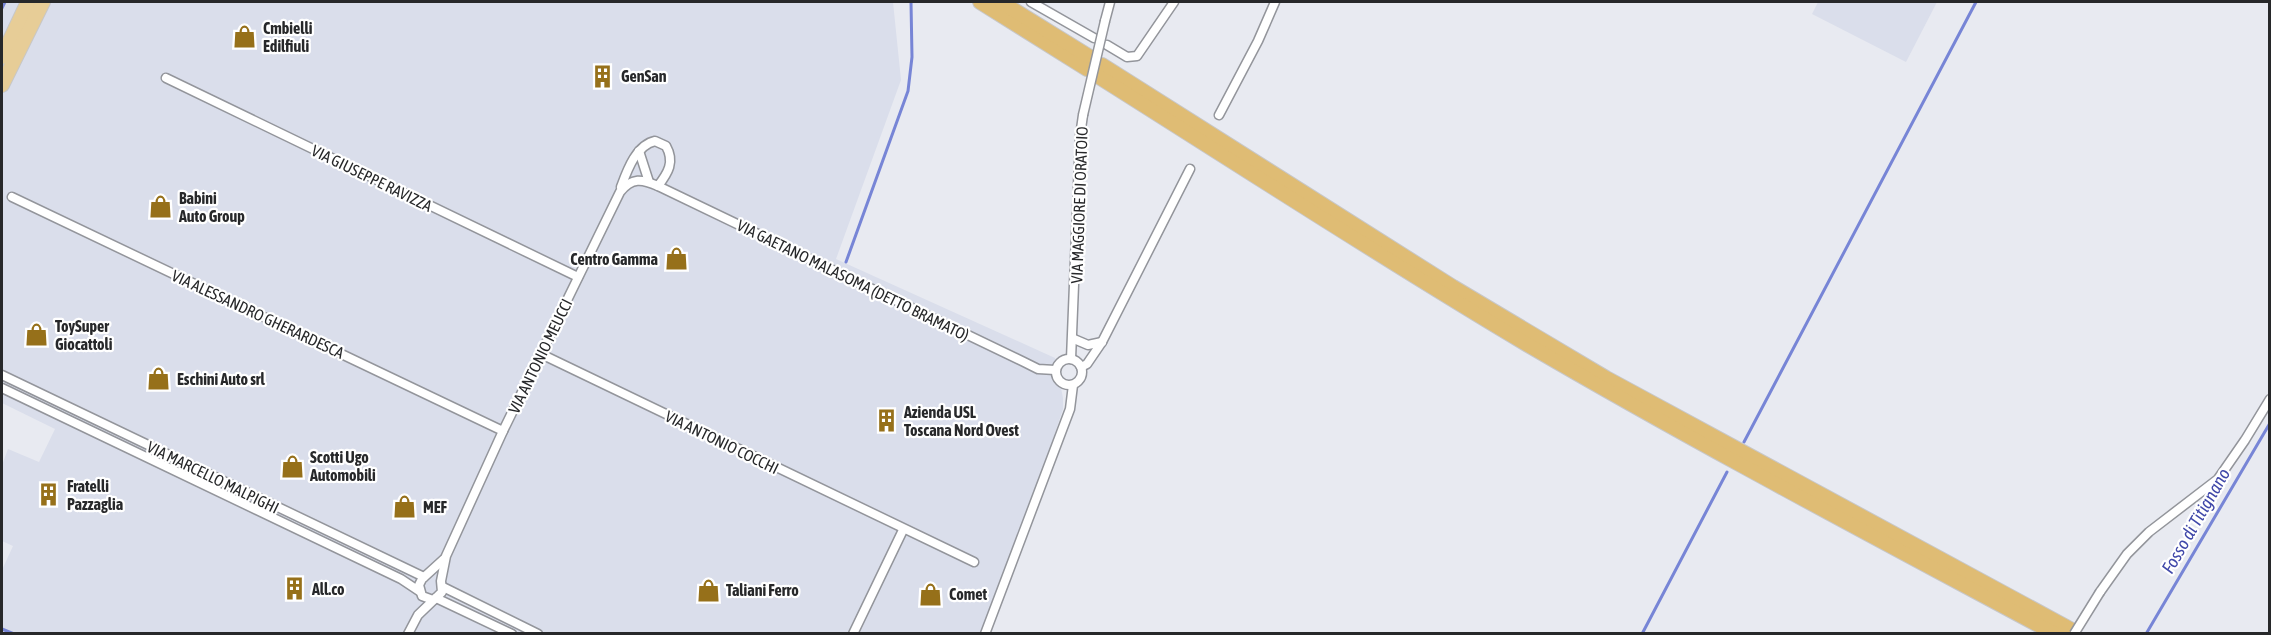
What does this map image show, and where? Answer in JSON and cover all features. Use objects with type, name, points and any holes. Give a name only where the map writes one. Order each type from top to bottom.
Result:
[{"type":"highway","points":[[980,2],[1094,67],[1606,378],[2072,631]]},
{"type":"highway","points":[[1001,2],[1094,67],[1465,307],[1646,413],[2055,633]]},
{"type":"main road","points":[[2,57],[28,2]]},
{"type":"main road","points":[[2,85],[43,2]]},
{"type":"street","points":[[1031,2],[1094,38]]},
{"type":"street","name":"VIA MAGGIORE DI ORATOIO","points":[[1071,359],[1074,339],[1080,144],[1083,115],[1110,2]]},
{"type":"street","points":[[1107,45],[1127,57],[1137,56],[1174,2]]},
{"type":"street","points":[[1219,115],[1258,41],[1275,2]]},
{"type":"street","name":"VIA GIUSEPPE RAVIZZA","points":[[166,78],[578,277]]},
{"type":"street","points":[[655,141],[668,149],[670,165],[653,183],[639,151],[645,145],[655,141]]},
{"type":"street","name":"VIA ANTONIO MEUCCI","points":[[408,633],[418,615],[440,595],[446,556],[503,431],[639,151]]},
{"type":"street","points":[[1081,367],[1087,364],[1102,342],[1190,169]]},
{"type":"street","points":[[620,192],[632,181],[641,179],[653,183]]},
{"type":"street","name":"VIA GAETANO MALASOMA (DETTO BRAMATO)","points":[[653,183],[1038,369],[1055,370]]},
{"type":"street","name":"VIA ALESSANDRO GHERARDESCA","points":[[12,197],[503,431]]},
{"type":"street","points":[[1074,339],[1088,345],[1102,342]]},
{"type":"street","name":"VIA ANTONIO COCCHI","points":[[541,354],[903,530],[974,562]]},
{"type":"street","points":[[985,633],[1070,409],[1072,385],[1082,376],[1081,367],[1071,359],[1063,360],[1055,370],[1060,382],[1072,385]]},
{"type":"street","name":"VIA MARCELLO MALPIGHI","points":[[2,375],[425,577]]},
{"type":"street","name":"VIA MARCELLO MALPIGHI","points":[[2,388],[401,579],[419,592]]},
{"type":"street","points":[[2072,631],[2127,554],[2149,532],[2218,479],[2270,399]]},
{"type":"street","points":[[853,633],[903,530]]},
{"type":"street","name":"VIA ANTONIO MEUCCI","points":[[418,615],[420,582],[446,556]]},
{"type":"street","points":[[425,577],[433,576],[442,584],[538,633]]},
{"type":"street","points":[[419,592],[425,598],[435,599],[512,633]]},
{"type":"shaded area","points":[[2,2],[893,2],[901,80],[836,259],[1055,358],[1063,398],[1063,409],[1034,496],[981,633],[2,633],[2,570],[13,546],[2,541],[2,465],[8,449],[39,462],[55,429],[2,403]]},
{"type":"shaded area","points":[[1818,2],[1937,2],[1906,62],[1812,14]]},
{"type":"waterway","points":[[2,8],[5,2]]},
{"type":"waterway","points":[[846,262],[908,91],[912,57],[911,2]]},
{"type":"waterway","points":[[1744,442],[1976,2]]},
{"type":"waterway","name":"Fosso di Titignano","points":[[2146,634],[2270,423]]},
{"type":"waterway","points":[[1642,634],[1727,472]]},
{"type":"waterway","points":[[2,629],[14,634]]},
{"type":"place","name":"Cmbielli Edilfiuli","points":[[245,37]]},
{"type":"place","name":"GenSan","points":[[603,76]]},
{"type":"place","name":"Babini Auto Group","points":[[161,207]]},
{"type":"place","name":"Centro Gamma","points":[[676,259]]},
{"type":"place","name":"ToySuper Giocattoli","points":[[37,335]]},
{"type":"place","name":"Eschini Auto srl","points":[[159,379]]},
{"type":"place","name":"Azienda USL Toscana Nord Ovest","points":[[886,421]]},
{"type":"place","name":"Scotti Ugo Automobili","points":[[292,466]]},
{"type":"place","name":"Fratelli Pazzaglia","points":[[49,495]]},
{"type":"place","name":"MEF","points":[[405,507]]},
{"type":"place","name":"All.co","points":[[294,589]]},
{"type":"place","name":"Taliani Ferro","points":[[708,590]]},
{"type":"place","name":"Comet","points":[[931,594]]}]
